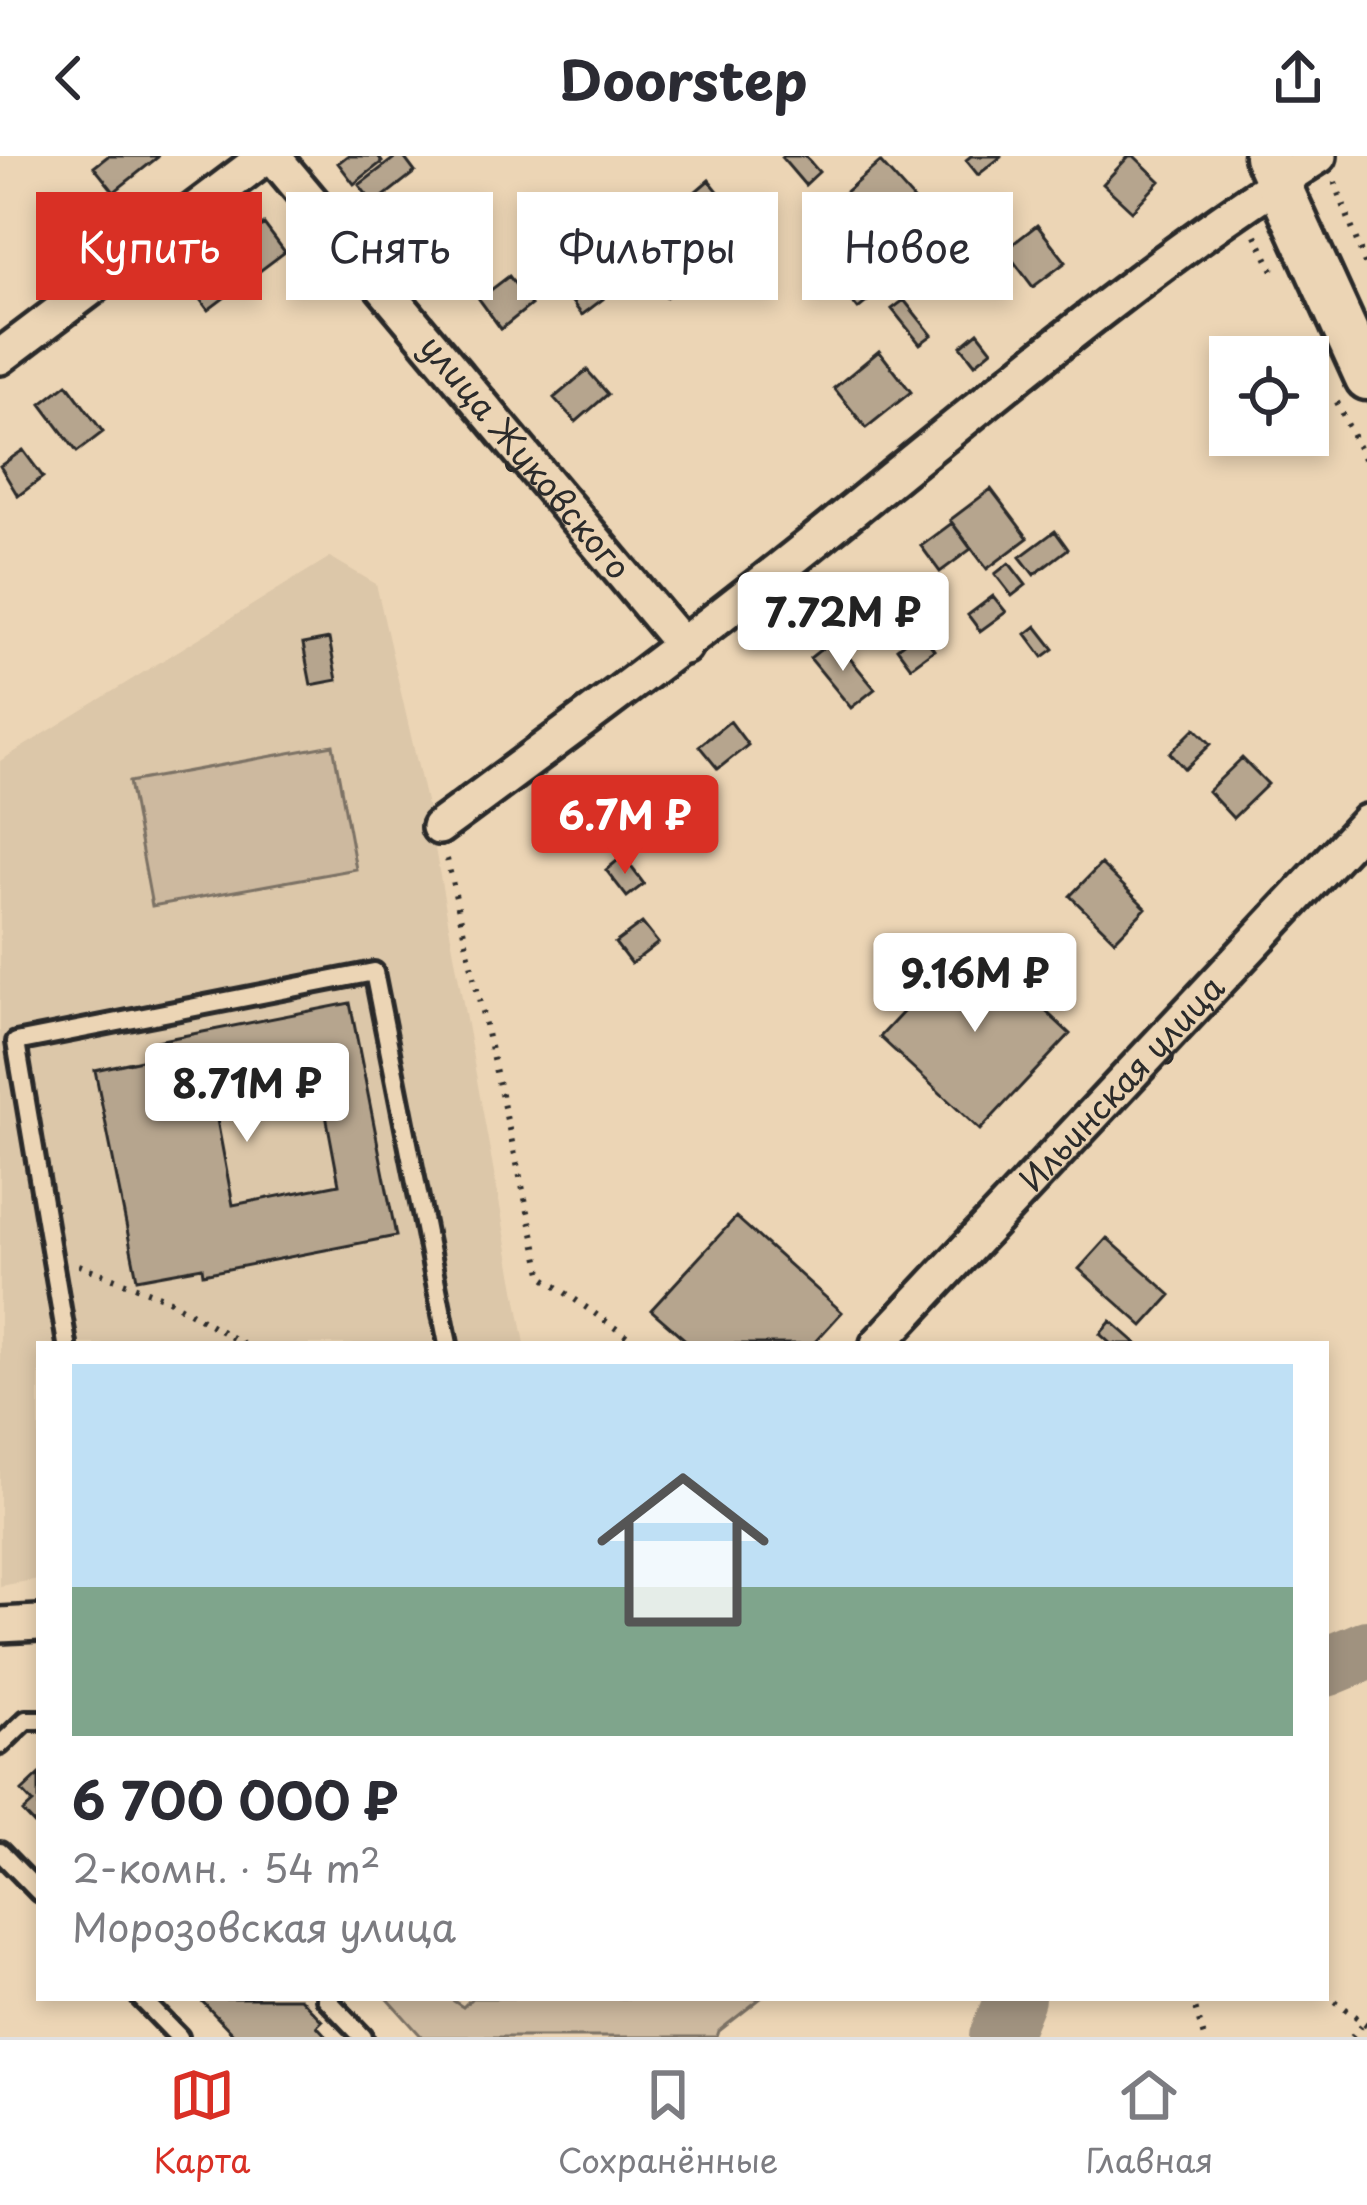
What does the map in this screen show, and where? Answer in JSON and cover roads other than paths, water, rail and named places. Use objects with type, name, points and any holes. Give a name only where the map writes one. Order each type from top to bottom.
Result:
[{"type":"street","points":[[0,357],[270,156]]},
{"type":"street","name":"улица Жуковского","points":[[270,156],[684,647]]},
{"type":"street","points":[[440,827],[684,647],[998,393],[1241,205],[1271,169],[1326,165]]},
{"type":"street","points":[[1271,169],[1367,378]]},
{"type":"street","name":"Ильинская улица","points":[[881,1341],[1367,821]]},
{"type":"street","points":[[0,1625],[36,1623]]},
{"type":"lane","points":[[66,1341],[16,1042],[374,973],[447,1341]]},
{"type":"lane","points":[[0,1744],[26,1720],[36,1720]]},
{"type":"lane","points":[[0,1852],[36,1889]]},
{"type":"lane","points":[[144,2001],[179,2037]]},
{"type":"lane","points":[[329,2001],[363,2037]]},
{"type":"waterway","points":[[1329,1666],[1367,1650]]},
{"type":"waterway","points":[[999,2037],[1014,2001]]}]
